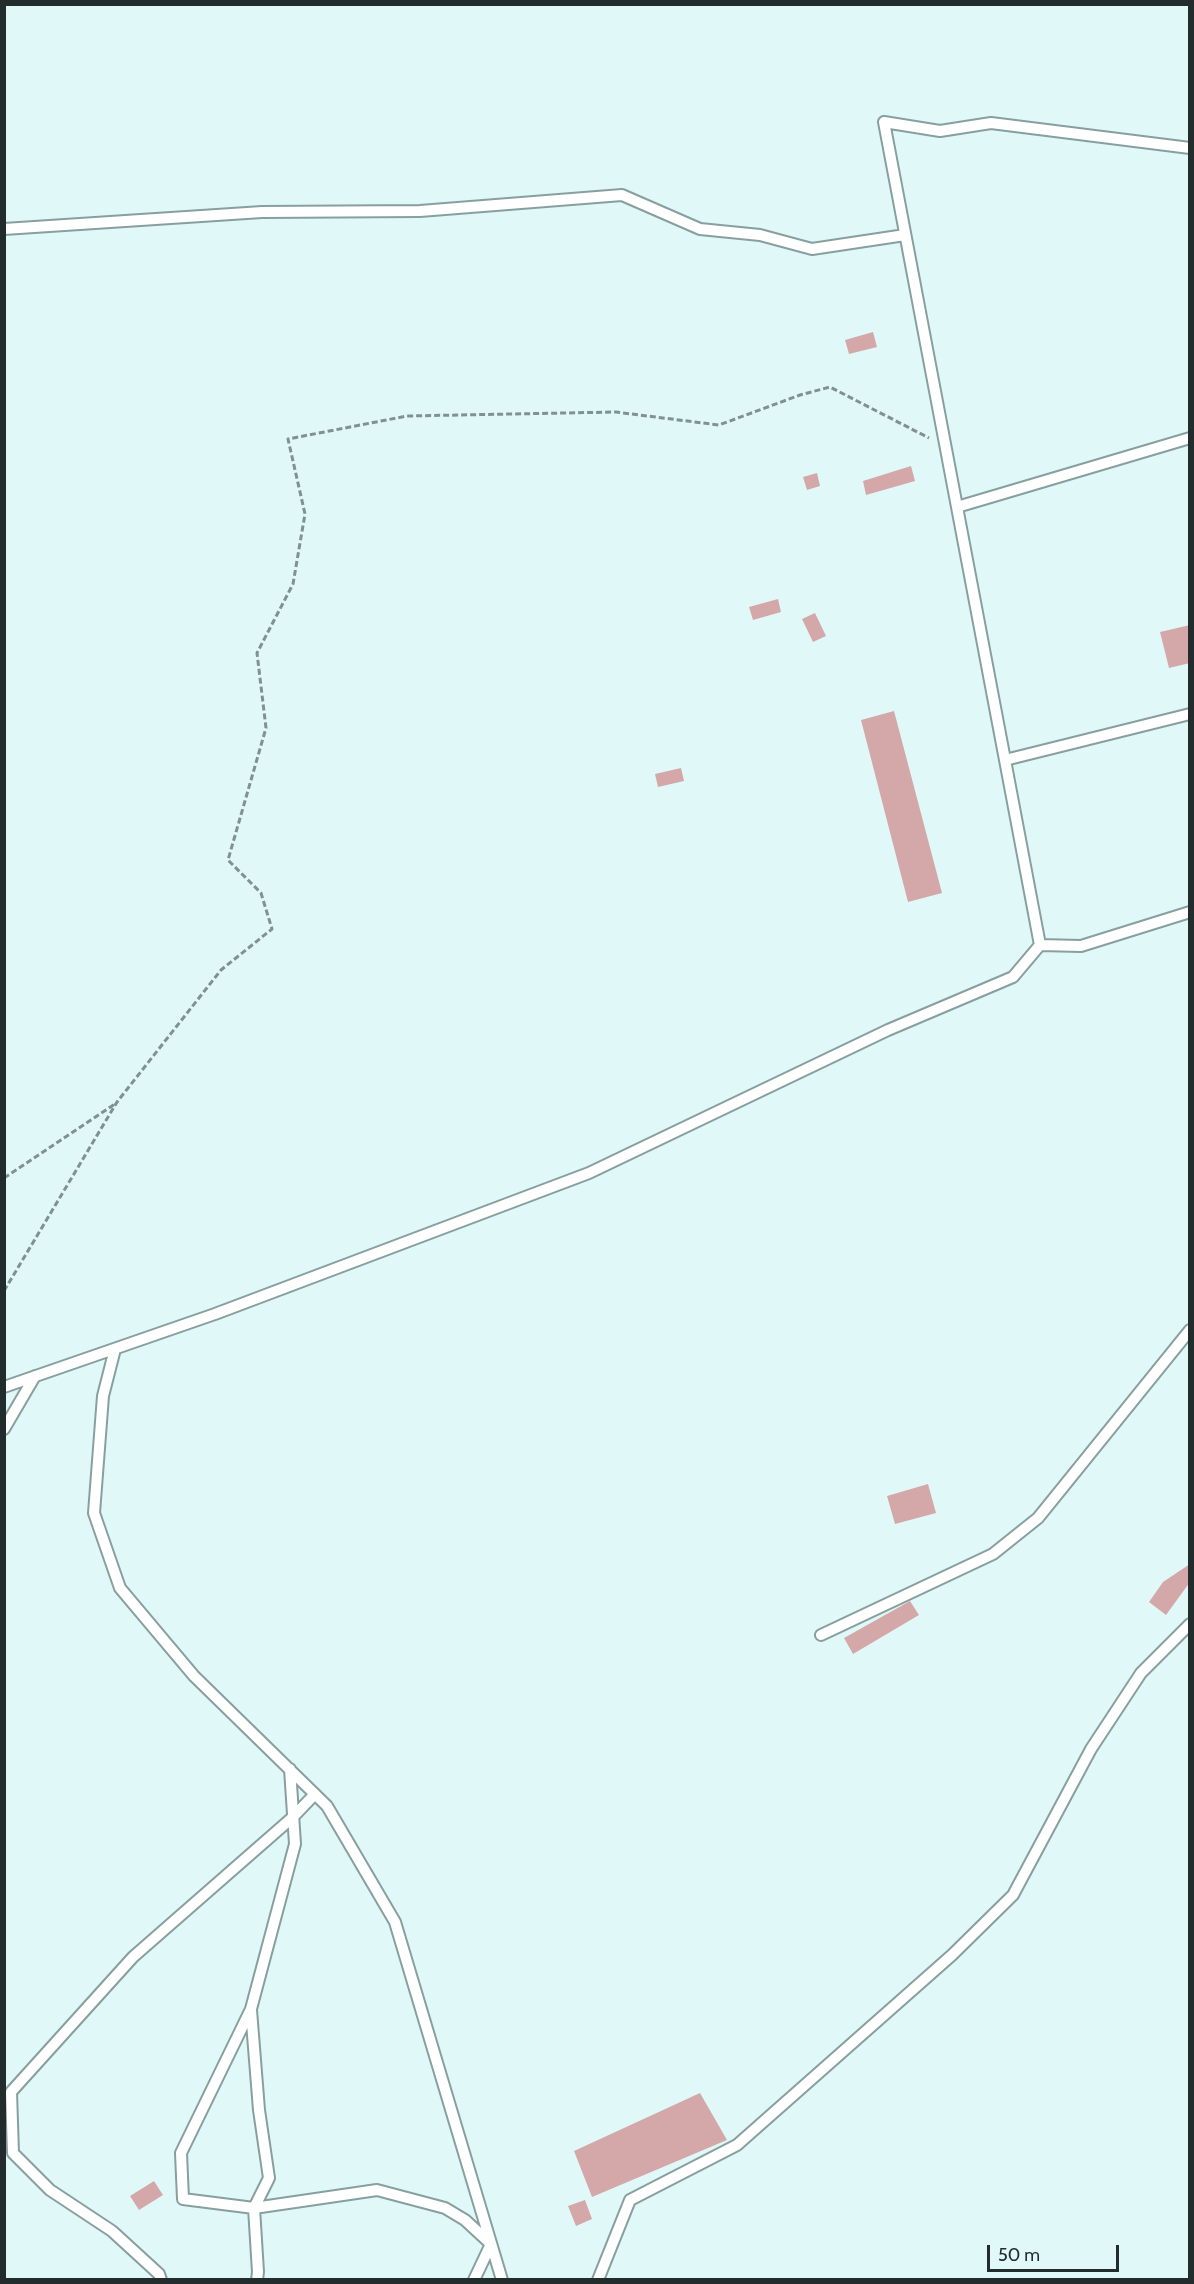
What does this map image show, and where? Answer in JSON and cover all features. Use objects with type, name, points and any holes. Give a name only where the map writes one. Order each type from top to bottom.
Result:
[{"type":"lane","points":[[1040,945],[884,122],[940,131],[991,123],[1190,148]]},
{"type":"lane","points":[[4,229],[262,212],[420,211],[622,195],[700,229],[760,235],[812,249],[905,235]]},
{"type":"lane","points":[[957,507],[1190,438]]},
{"type":"lane","points":[[1005,760],[1190,714]]},
{"type":"lane","points":[[1040,945],[1081,946],[1190,912]]},
{"type":"lane","points":[[4,1387],[215,1314],[589,1173],[888,1030],[1013,976],[1040,945]]},
{"type":"lane","points":[[821,1635],[993,1554],[1038,1518],[1190,1330]]},
{"type":"lane","points":[[115,1349],[103,1396],[94,1513],[120,1588],[194,1676],[327,1806],[395,1922],[502,2280]]},
{"type":"lane","points":[[4,1429],[35,1376]]},
{"type":"lane","points":[[598,2280],[630,2200],[737,2145],[952,1955],[1013,1896],[1091,1749],[1141,1673],[1190,1624]]},
{"type":"lane","points":[[290,1769],[295,1844],[251,2009],[181,2153],[183,2199],[254,2208],[377,2190],[445,2208],[465,2220],[491,2244]]},
{"type":"lane","points":[[161,2280],[159,2274],[112,2231],[50,2190],[13,2152],[11,2092],[133,1957],[293,1817],[315,1794]]},
{"type":"lane","points":[[251,2009],[259,2110],[269,2178],[254,2208],[257,2280]]},
{"type":"lane","points":[[474,2280],[491,2244]]},
{"type":"path","points":[[4,1291],[117,1102],[221,970],[272,929],[261,893],[228,860],[266,728],[257,653],[293,584],[305,514],[288,439],[407,416],[616,412],[719,425],[800,395],[830,387],[945,446]]},
{"type":"path","points":[[4,1178],[117,1102]]},
{"type":"building","points":[[873,332],[877,347],[849,354],[845,340]]},
{"type":"building","points":[[911,466],[915,481],[866,495],[863,481]]},
{"type":"building","points":[[817,473],[820,486],[807,490],[803,477]]},
{"type":"building","points":[[778,599],[781,612],[753,620],[749,607]]},
{"type":"building","points":[[815,613],[826,636],[813,642],[802,619]]},
{"type":"building","points":[[1190,625],[1190,663],[1169,668],[1160,632]]},
{"type":"building","points":[[894,711],[942,893],[908,902],[861,720]]},
{"type":"building","points":[[681,768],[684,781],[658,787],[655,774]]},
{"type":"building","points":[[928,1484],[936,1513],[895,1524],[887,1496]]},
{"type":"building","points":[[1190,1564],[1190,1582],[1166,1615],[1149,1602],[1163,1582]]},
{"type":"building","points":[[910,1601],[919,1615],[853,1654],[844,1638]]},
{"type":"building","points":[[700,2093],[727,2140],[592,2197],[574,2151]]},
{"type":"building","points":[[154,2181],[163,2195],[139,2210],[130,2196]]},
{"type":"building","points":[[585,2200],[592,2219],[576,2226],[568,2206]]}]
